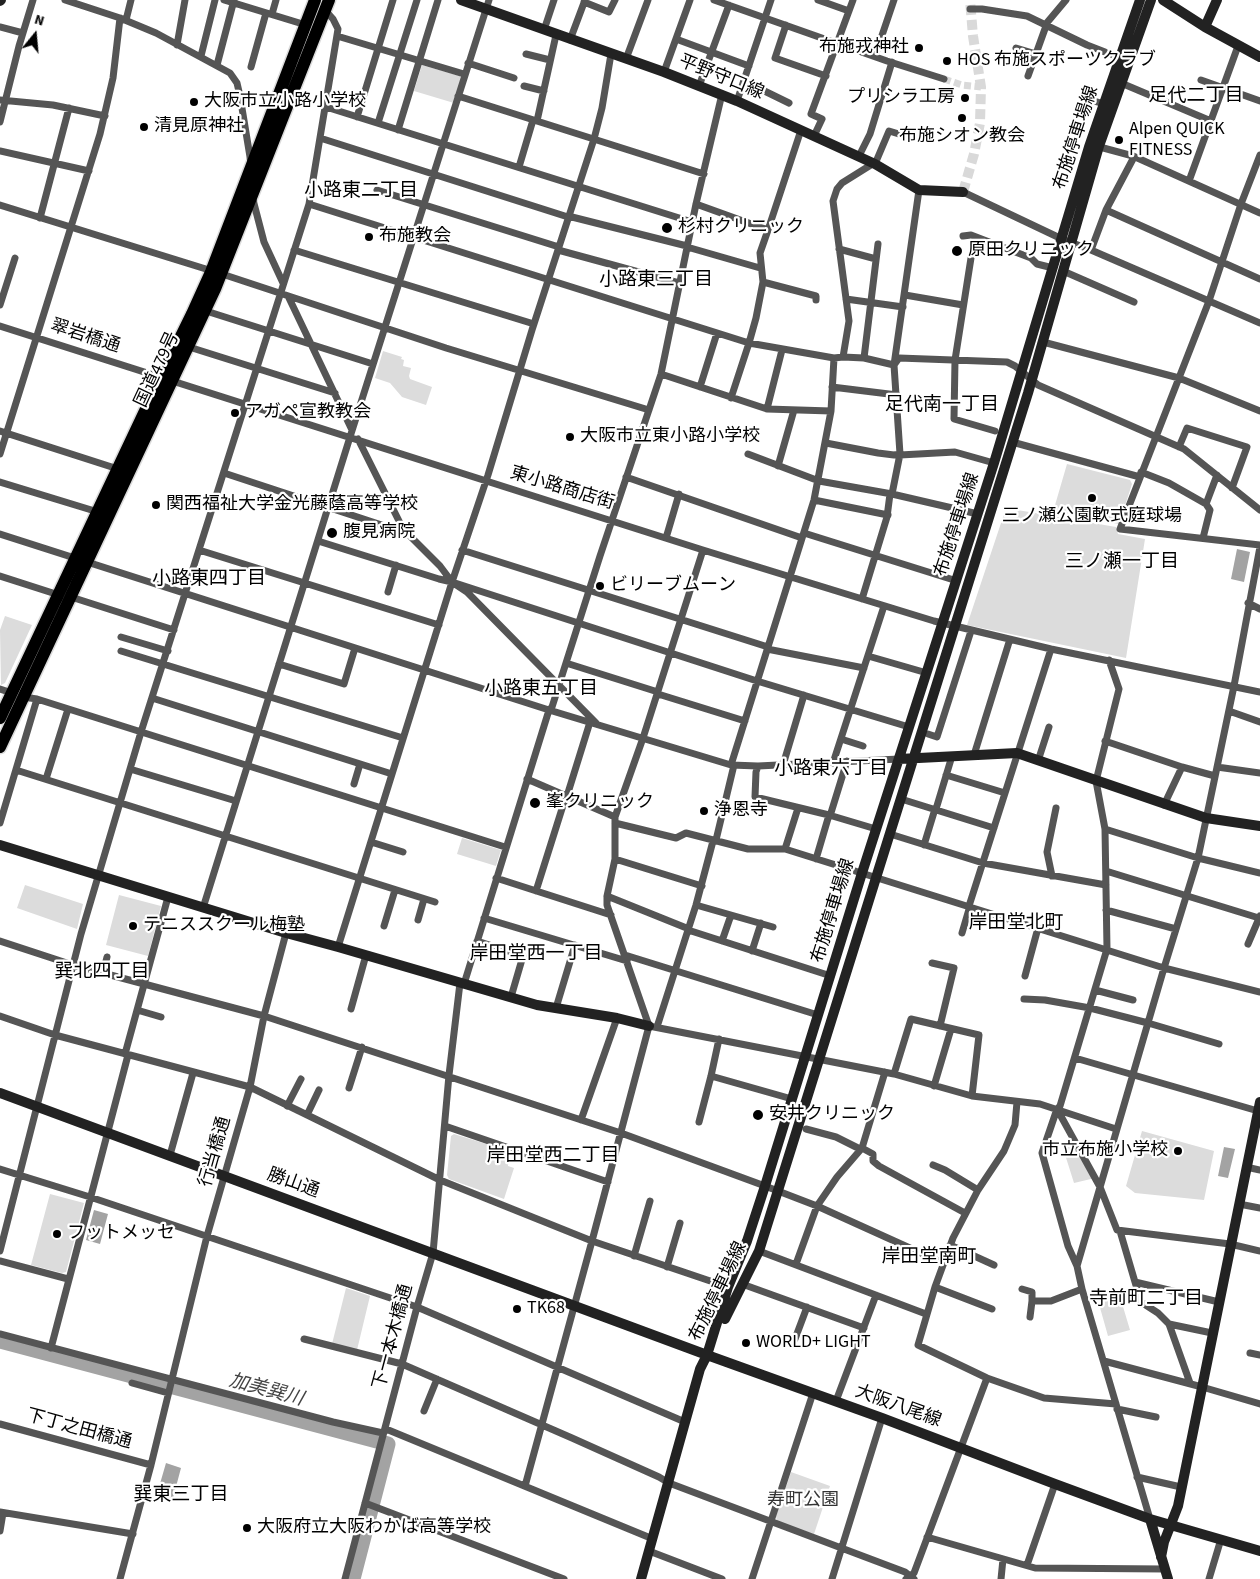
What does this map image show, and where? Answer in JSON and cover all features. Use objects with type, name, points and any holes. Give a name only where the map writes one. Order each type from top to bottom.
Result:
[{"type":"highway","name":"国道479号","points":[[82,561],[98,512],[118,468],[166,379],[189,347],[206,311],[216,273],[251,166],[315,0]]},
{"type":"highway","name":"国道479号","points":[[0,718],[82,561],[166,379],[192,314],[216,273],[252,196],[327,5]]},
{"type":"highway","name":"国道479号","points":[[0,747],[12,693]]},
{"type":"main road","name":"平野守口線","points":[[461,0],[487,4],[556,35],[722,94],[859,156],[919,190],[963,192]]},
{"type":"main road","name":"布施停車場線","points":[[1094,147],[1099,102],[1112,55],[1140,0]]},
{"type":"main road","name":"布施停車場線","points":[[707,1355],[717,1341],[727,1313],[758,1250],[914,758],[958,628],[1043,342],[1058,270],[1094,147],[1121,83],[1151,0]]},
{"type":"main road","points":[[1163,0],[1205,27],[1260,57]]},
{"type":"main road","points":[[1205,27],[1217,0]]},
{"type":"main road","name":"布施停車場線","points":[[707,1355],[728,1287],[747,1241],[765,1186],[862,873],[1022,373],[1058,270]]},
{"type":"main road","points":[[899,759],[1017,753],[1206,818],[1260,826]]},
{"type":"main road","points":[[0,845],[286,933],[511,997],[556,1008],[653,1026]]},
{"type":"main road","name":"勝山通","points":[[0,1092],[575,1306]]},
{"type":"main road","points":[[1161,1556],[1178,1506],[1259,1107]]},
{"type":"main road","name":"大阪八尾線","points":[[575,1306],[961,1447],[1150,1519],[1260,1551]]},
{"type":"main road","points":[[641,1579],[700,1369],[707,1355]]},
{"type":"main road","points":[[1150,1519],[1166,1574]]},
{"type":"street","points":[[0,122],[3,100],[33,0]]},
{"type":"street","points":[[65,0],[81,2],[156,33],[230,73],[237,82],[251,166]]},
{"type":"street","points":[[0,454],[3,432],[36,338],[105,116],[123,19],[131,0]]},
{"type":"street","points":[[177,45],[185,0]]},
{"type":"street","points":[[201,56],[215,0]]},
{"type":"street","points":[[224,0],[234,1],[306,25]]},
{"type":"street","points":[[251,67],[269,14],[276,0]]},
{"type":"street","points":[[357,116],[394,0]]},
{"type":"street","points":[[378,123],[417,0]]},
{"type":"street","points":[[398,130],[438,0]]},
{"type":"street","points":[[544,30],[554,0]]},
{"type":"street","points":[[570,40],[585,1],[609,12],[615,0]]},
{"type":"street","points":[[626,59],[648,0]]},
{"type":"street","points":[[664,72],[690,0]]},
{"type":"street","points":[[714,0],[729,3],[838,44],[944,79]]},
{"type":"street","points":[[737,101],[771,0]]},
{"type":"street","points":[[818,0],[850,11]]},
{"type":"street","points":[[814,136],[822,118],[812,114],[853,0]]},
{"type":"street","points":[[874,56],[894,0]]},
{"type":"street","points":[[1028,76],[1046,26],[1066,0]]},
{"type":"street","points":[[217,65],[234,1]]},
{"type":"street","points":[[699,86],[729,3]]},
{"type":"street","points":[[203,908],[487,4]]},
{"type":"street","points":[[0,1251],[73,965],[130,769],[309,204],[338,29],[327,5]]},
{"type":"street","points":[[970,9],[1027,16],[1112,55]]},
{"type":"street","points":[[786,25],[775,58],[826,76]]},
{"type":"street","points":[[1,30],[23,34]]},
{"type":"street","points":[[519,167],[544,91],[556,35]]},
{"type":"street","points":[[337,36],[464,74]]},
{"type":"street","points":[[676,38],[749,66]]},
{"type":"street","points":[[1189,181],[1238,46]]},
{"type":"street","points":[[1016,48],[1036,54]]},
{"type":"street","points":[[526,54],[550,60]]},
{"type":"street","points":[[338,947],[462,550],[594,139],[602,108],[611,54]]},
{"type":"street","points":[[859,156],[870,134],[892,62]]},
{"type":"street","points":[[468,63],[514,78]]},
{"type":"street","points":[[1201,80],[1260,101]]},
{"type":"street","points":[[744,81],[789,103]]},
{"type":"street","points":[[1121,83],[1211,121]]},
{"type":"street","points":[[524,86],[544,91]]},
{"type":"street","name":"下一本木橋通","points":[[345,1579],[433,1253],[449,1075],[462,983],[477,941],[549,710],[552,706],[661,374],[692,222],[722,94]]},
{"type":"street","points":[[458,96],[704,174]]},
{"type":"street","points":[[3,100],[69,108],[105,116]]},
{"type":"street","points":[[326,107],[692,222]]},
{"type":"street","points":[[40,218],[69,108]]},
{"type":"street","points":[[731,398],[749,343],[763,282],[760,268],[760,253],[801,130]]},
{"type":"street","points":[[843,357],[849,321],[833,201],[837,189],[842,183],[874,164],[889,131],[908,137]]},
{"type":"street","points":[[320,138],[568,216],[687,246],[760,268]]},
{"type":"street","points":[[1094,147],[1134,156],[1260,213]]},
{"type":"street","points":[[0,151],[89,171]]},
{"type":"street","points":[[1091,250],[1106,210],[1134,156]]},
{"type":"street","points":[[1077,1266],[1198,858],[1234,686],[1260,546],[1120,529],[1209,301],[1240,204],[1260,156]]},
{"type":"street","points":[[377,190],[558,248],[680,283]]},
{"type":"street","points":[[862,599],[888,515],[900,454],[894,364],[919,190]]},
{"type":"street","points":[[963,192],[1066,240],[1260,323]]},
{"type":"street","points":[[252,196],[264,242],[283,283]]},
{"type":"street","points":[[309,204],[749,343],[834,358],[864,358],[894,364]]},
{"type":"street","points":[[696,204],[768,230]]},
{"type":"street","points":[[0,205],[384,328],[649,410]]},
{"type":"street","points":[[1106,210],[1260,279]]},
{"type":"street","points":[[963,236],[971,235],[1031,258],[1037,264],[1058,270],[1134,302]]},
{"type":"street","points":[[864,358],[878,244]]},
{"type":"street","points":[[839,249],[876,259]]},
{"type":"street","points":[[294,250],[534,324]]},
{"type":"street","points":[[0,304],[15,258]]},
{"type":"street","points":[[971,258],[955,360],[954,419],[995,431]]},
{"type":"street","points":[[763,282],[816,296],[816,300]]},
{"type":"street","points":[[904,295],[963,305]]},
{"type":"street","points":[[290,298],[351,433]]},
{"type":"street","points":[[846,299],[903,307]]},
{"type":"street","points":[[206,311],[373,364]]},
{"type":"street","name":"翠岩橋通","points":[[0,326],[166,379]]},
{"type":"street","points":[[700,387],[717,332]]},
{"type":"street","points":[[1043,342],[1179,378],[1260,411]]},
{"type":"street","points":[[189,347],[335,394]]},
{"type":"street","points":[[767,409],[782,350]]},
{"type":"street","points":[[525,1486],[621,1133],[653,1026],[675,971],[702,886],[713,841],[716,840],[732,765],[814,500],[831,412],[834,358]]},
{"type":"street","points":[[894,364],[899,358],[1006,362],[1015,366],[1038,385],[1184,448],[1260,510]]},
{"type":"street","points":[[661,374],[767,409],[831,412]]},
{"type":"street","name":"東小路商店街","points":[[166,379],[246,404],[351,433],[358,439],[485,480],[943,624],[1051,649],[1260,692]]},
{"type":"street","points":[[832,387],[897,395]]},
{"type":"street","points":[[778,466],[794,410]]},
{"type":"street","points":[[1179,446],[1187,428],[1247,448],[1232,488]]},
{"type":"street","points":[[3,432],[118,468]]},
{"type":"street","points":[[358,439],[403,530],[440,566],[452,582],[467,592],[598,725]]},
{"type":"street","points":[[1012,442],[1140,474],[1169,484],[1206,504],[1210,510],[1203,538]]},
{"type":"street","points":[[826,444],[878,453],[956,452],[994,464]]},
{"type":"street","points":[[748,454],[819,481],[891,494],[978,514]]},
{"type":"street","points":[[224,473],[406,533]]},
{"type":"street","points":[[1206,504],[1216,475]]},
{"type":"street","points":[[626,477],[803,535],[957,581]]},
{"type":"street","points":[[0,482],[98,512]]},
{"type":"street","points":[[666,538],[679,494]]},
{"type":"street","points":[[814,500],[888,515]]},
{"type":"street","points":[[0,534],[549,710],[732,765],[758,766],[899,759]]},
{"type":"street","points":[[318,541],[452,582],[757,681],[909,727]]},
{"type":"street","points":[[199,550],[439,625]]},
{"type":"street","points":[[462,550],[768,648],[864,668]]},
{"type":"street","points":[[653,1026],[607,905],[607,896],[615,859],[615,820],[658,693],[703,550]]},
{"type":"street","points":[[388,592],[396,565]]},
{"type":"street","points":[[0,576],[174,630]]},
{"type":"street","points":[[1248,603],[1260,609]]},
{"type":"street","points":[[834,763],[884,606]]},
{"type":"street","points":[[928,734],[937,737],[971,631]]},
{"type":"street","points":[[122,636],[168,651]]},
{"type":"street","points":[[974,755],[1010,639]]},
{"type":"street","points":[[279,664],[344,684],[355,648]]},
{"type":"street","points":[[962,933],[1051,649]]},
{"type":"street","points":[[121,650],[403,738]]},
{"type":"street","points":[[868,656],[927,673]]},
{"type":"street","points":[[1109,660],[1119,689],[1096,781],[1105,829],[1107,949],[1060,1106],[1057,1109],[1042,1153],[1068,1246],[1077,1266],[1116,1407],[1150,1519]]},
{"type":"street","points":[[566,663],[745,721]]},
{"type":"street","points":[[12,693],[37,699],[506,847]]},
{"type":"street","points":[[783,764],[804,695]]},
{"type":"street","points":[[152,698],[392,774]]},
{"type":"street","points":[[0,823],[37,699]]},
{"type":"street","points":[[46,779],[68,709]]},
{"type":"street","points":[[1229,711],[1260,722]]},
{"type":"street","points":[[536,891],[590,722]]},
{"type":"street","points":[[1038,761],[1049,727]]},
{"type":"street","points":[[841,739],[863,746]]},
{"type":"street","points":[[1105,741],[1215,776]]},
{"type":"street","points":[[924,845],[952,756]]},
{"type":"street","points":[[816,859],[847,761]]},
{"type":"street","points":[[354,784],[360,764]]},
{"type":"street","points":[[758,766],[755,797],[876,830]]},
{"type":"street","points":[[1164,805],[1182,767]]},
{"type":"street","points":[[1217,767],[1260,773]]},
{"type":"street","points":[[130,769],[236,801]]},
{"type":"street","points":[[16,770],[435,902]]},
{"type":"street","points":[[946,775],[1005,793]]},
{"type":"street","points":[[527,779],[615,820],[676,838],[686,833],[748,849],[785,849],[1164,968],[1260,992]]},
{"type":"street","points":[[901,799],[994,828]]},
{"type":"street","points":[[785,849],[798,808]]},
{"type":"street","points":[[1052,876],[1047,852],[1056,808]]},
{"type":"street","points":[[1105,829],[1198,858],[1260,873]]},
{"type":"street","points":[[890,834],[983,863],[1106,885]]},
{"type":"street","points":[[371,842],[402,852]]},
{"type":"street","points":[[615,859],[702,886]]},
{"type":"street","points":[[1106,871],[1186,896],[1260,916],[1248,944]]},
{"type":"street","points":[[496,878],[611,915]]},
{"type":"street","points":[[384,926],[395,890]]},
{"type":"street","points":[[607,896],[688,929],[831,976]]},
{"type":"street","points":[[51,1348],[168,897]]},
{"type":"street","points":[[418,920],[424,899]]},
{"type":"street","points":[[696,905],[773,927]]},
{"type":"street","points":[[1106,910],[1176,929]]},
{"type":"street","points":[[722,941],[731,914]]},
{"type":"street","points":[[484,918],[575,945],[675,971],[818,1016]]},
{"type":"street","points":[[752,951],[761,923]]},
{"type":"street","points":[[1025,976],[1038,928]]},
{"type":"street","name":"行当橋通","points":[[120,1579],[151,1465],[169,1385],[207,1236],[250,1087],[264,1016],[286,933]]},
{"type":"street","points":[[0,941],[73,965],[264,1016],[449,1075],[621,1133],[817,1206],[943,1263]]},
{"type":"street","points":[[477,941],[523,956],[511,997]]},
{"type":"street","points":[[556,1008],[575,945]]},
{"type":"street","points":[[351,1009],[366,955]]},
{"type":"street","points":[[103,973],[107,957]]},
{"type":"street","points":[[932,963],[954,968],[940,1026]]},
{"type":"street","points":[[1095,990],[1133,1000]]},
{"type":"street","points":[[1024,999],[1045,1000],[1090,1008],[1219,1044]]},
{"type":"street","points":[[138,1010],[161,1017]]},
{"type":"street","points":[[0,1016],[55,1035],[250,1087],[440,1180],[592,1241],[728,1287]]},
{"type":"street","points":[[581,1120],[616,1018]]},
{"type":"street","points":[[894,1074],[911,1019],[979,1035],[972,1096]]},
{"type":"street","points":[[653,1026],[885,1072],[972,1096],[1040,1104],[1116,1130]]},
{"type":"street","points":[[934,1086],[950,1029]]},
{"type":"street","points":[[699,1122],[719,1039]]},
{"type":"street","points":[[349,1088],[362,1047]]},
{"type":"street","points":[[1075,1058],[1133,1076],[1259,1107]]},
{"type":"street","points":[[796,1264],[817,1206],[837,1176],[861,1148],[885,1072]]},
{"type":"street","points":[[170,1155],[193,1073]]},
{"type":"street","points":[[711,1076],[792,1098]]},
{"type":"street","points":[[287,1106],[300,1079]]},
{"type":"street","points":[[307,1115],[319,1090]]},
{"type":"street","points":[[1017,1102],[1015,1125],[1004,1151],[978,1190],[950,1245],[926,1314],[918,1345],[987,1378],[1044,1398],[1116,1407],[1156,1417]]},
{"type":"street","points":[[1057,1109],[1100,1187],[1117,1230],[1230,1244],[1260,1251]]},
{"type":"street","points":[[445,1126],[608,1182]]},
{"type":"street","points":[[806,1129],[836,1137],[873,1154],[873,1161],[879,1166],[965,1213]]},
{"type":"street","points":[[933,1165],[978,1190]]},
{"type":"street","points":[[1246,1167],[1260,1170]]},
{"type":"street","points":[[0,1169],[90,1197],[417,1307],[685,1422]]},
{"type":"street","points":[[634,1256],[650,1202]]},
{"type":"street","points":[[1239,1204],[1260,1208]]},
{"type":"street","points":[[667,1267],[680,1223]]},
{"type":"street","points":[[1120,1230],[1141,1302],[1158,1313],[1169,1324],[1190,1384]]},
{"type":"street","points":[[950,1245],[994,1265]]},
{"type":"street","points":[[758,1250],[926,1314]]},
{"type":"street","points":[[0,1261],[68,1279]]},
{"type":"street","points":[[1135,1282],[1219,1302]]},
{"type":"street","points":[[742,1284],[864,1328]]},
{"type":"street","points":[[935,1287],[992,1309]]},
{"type":"street","points":[[1022,1289],[1032,1292],[1030,1317]]},
{"type":"street","points":[[1032,1301],[1052,1301],[1082,1289]]},
{"type":"street","points":[[836,1401],[876,1295]]},
{"type":"street","points":[[795,1339],[807,1308]]},
{"type":"street","points":[[1169,1324],[1212,1333]]},
{"type":"street","points":[[0,1334],[169,1385],[383,1433],[525,1486],[653,1539]]},
{"type":"street","points":[[304,1339],[402,1364],[660,1477],[669,1483],[905,1572],[910,1578],[914,1573],[928,1537],[987,1378]]},
{"type":"street","points":[[1250,1353],[1260,1355]]},
{"type":"street","points":[[1104,1361],[1260,1404]]},
{"type":"street","points":[[424,1411],[437,1379]]},
{"type":"street","points":[[132,1383],[169,1385]]},
{"type":"street","points":[[752,1579],[813,1393]]},
{"type":"street","points":[[832,1579],[882,1418]]},
{"type":"street","name":"下丁之田橋通","points":[[0,1424],[151,1465]]},
{"type":"street","points":[[1137,1477],[1181,1487]]},
{"type":"street","points":[[1027,1565],[1055,1484]]},
{"type":"street","points":[[366,1503],[564,1579]]},
{"type":"street","points":[[0,1531],[2,1512],[132,1534]]},
{"type":"street","points":[[928,1537],[1035,1568],[1166,1574]]},
{"type":"street","points":[[1209,1579],[1221,1539]]},
{"type":"street","points":[[649,1551],[722,1579]]},
{"type":"street","points":[[1001,1579],[1003,1558]]},
{"type":"green space","points":[[422,65],[460,76],[454,103],[414,91]]},
{"type":"green space","points":[[383,351],[402,357],[401,359],[404,360],[403,366],[411,368],[410,379],[432,387],[426,405],[402,397],[390,383],[375,378]]},
{"type":"green space","name":"三ノ瀬公園軟式庭球場","points":[[1067,464],[1130,480],[1132,484],[1119,524],[1053,512]]},
{"type":"green space","points":[[1006,508],[1116,527],[1118,534],[1145,539],[1126,658],[967,625]]},
{"type":"green space","points":[[5,616],[32,625],[5,683],[1,685],[0,630]]},
{"type":"green space","points":[[462,838],[501,850],[496,866],[457,854]]},
{"type":"green space","points":[[25,885],[83,904],[77,929],[17,908]]},
{"type":"green space","name":"テニススクール梅塾","points":[[119,895],[161,906],[148,956],[106,945]]},
{"type":"green space","points":[[1142,1131],[1214,1151],[1204,1200],[1135,1193],[1126,1186]]},
{"type":"green space","points":[[454,1134],[509,1151],[508,1166],[514,1168],[504,1199],[449,1179],[447,1175],[451,1136]]},
{"type":"green space","points":[[1077,1144],[1095,1178],[1074,1183],[1062,1145],[1075,1149]]},
{"type":"green space","name":"フットメッセ","points":[[50,1194],[84,1203],[66,1272],[62,1273],[31,1265]]},
{"type":"green space","points":[[346,1288],[370,1296],[357,1350],[332,1344]]},
{"type":"green space","points":[[1118,1290],[1130,1330],[1108,1336],[1097,1297]]},
{"type":"green space","name":"寿町公園","points":[[791,1472],[830,1486],[814,1534],[777,1522],[776,1516]]},
{"type":"shaded area","points":[[1237,549],[1250,552],[1244,582],[1231,579]]},
{"type":"shaded area","points":[[1224,1147],[1235,1149],[1228,1178],[1218,1176]]},
{"type":"shaded area","points":[[94,1210],[108,1214],[100,1244],[86,1240]]},
{"type":"shaded area","points":[[166,1463],[181,1468],[173,1498],[157,1494]]},
{"type":"waterway","name":"加美巽川","points":[[0,1341],[388,1444],[353,1579]]},
{"type":"tunnel","points":[[963,192],[974,154],[980,123],[981,87],[973,36],[970,0]]},
{"type":"tunnel","points":[[944,79],[962,85],[981,87]]},
{"type":"place","name":"布施戎神社","points":[[919,48]]},
{"type":"place","name":"HOS 布施スポーツクラブ","points":[[947,61]]},
{"type":"place","name":"プリシラ工房","points":[[965,98]]},
{"type":"place","name":"大阪市立小路小学校","points":[[194,102]]},
{"type":"place","name":"布施シオン教会","points":[[962,118]]},
{"type":"place","name":"清見原神社","points":[[144,127]]},
{"type":"place","name":"Alpen QUICK FITNESS","points":[[1119,140]]},
{"type":"place","name":"杉村クリニック","points":[[667,228]]},
{"type":"place","name":"布施教会","points":[[369,237]]},
{"type":"place","name":"原田クリニック","points":[[957,251]]},
{"type":"place","name":"アガペ宣教教会","points":[[235,413]]},
{"type":"place","name":"大阪市立東小路小学校","points":[[570,437]]},
{"type":"place","name":"三ノ瀬公園軟式庭球場","points":[[1092,498]]},
{"type":"place","name":"関西福祉大学金光藤蔭高等学校","points":[[156,505]]},
{"type":"place","name":"腹見病院","points":[[332,533]]},
{"type":"place","name":"ビリーブムーン","points":[[600,586]]},
{"type":"place","name":"峯クリニック","points":[[535,803]]},
{"type":"place","name":"浄恩寺","points":[[704,811]]},
{"type":"place","name":"テニススクール梅塾","points":[[133,926]]},
{"type":"place","name":"安井クリニック","points":[[758,1115]]},
{"type":"place","name":"市立布施小学校","points":[[1178,1151]]},
{"type":"place","name":"フットメッセ","points":[[57,1234]]},
{"type":"place","name":"TK68","points":[[517,1309]]},
{"type":"place","name":"WORLD+ LIGHT","points":[[746,1343]]},
{"type":"place","name":"大阪府立大阪わかば高等学校","points":[[247,1528]]},
{"type":"district","name":"足代二丁目","points":[[1196,97]]},
{"type":"district","name":"小路東二丁目","points":[[361,192]]},
{"type":"district","name":"小路東三丁目","points":[[656,281]]},
{"type":"district","name":"足代南一丁目","points":[[942,406]]},
{"type":"district","name":"三ノ瀬一丁目","points":[[1122,563]]},
{"type":"district","name":"小路東四丁目","points":[[209,580]]},
{"type":"district","name":"小路東五丁目","points":[[541,690]]},
{"type":"district","name":"小路東六丁目","points":[[831,770]]},
{"type":"district","name":"岸田堂北町","points":[[1016,924]]},
{"type":"district","name":"岸田堂西一丁目","points":[[536,955]]},
{"type":"district","name":"巽北四丁目","points":[[102,973]]},
{"type":"district","name":"岸田堂西二丁目","points":[[553,1157]]},
{"type":"district","name":"岸田堂南町","points":[[929,1258]]},
{"type":"district","name":"寺前町二丁目","points":[[1146,1300]]},
{"type":"district","name":"巽東三丁目","points":[[181,1496]]}]
